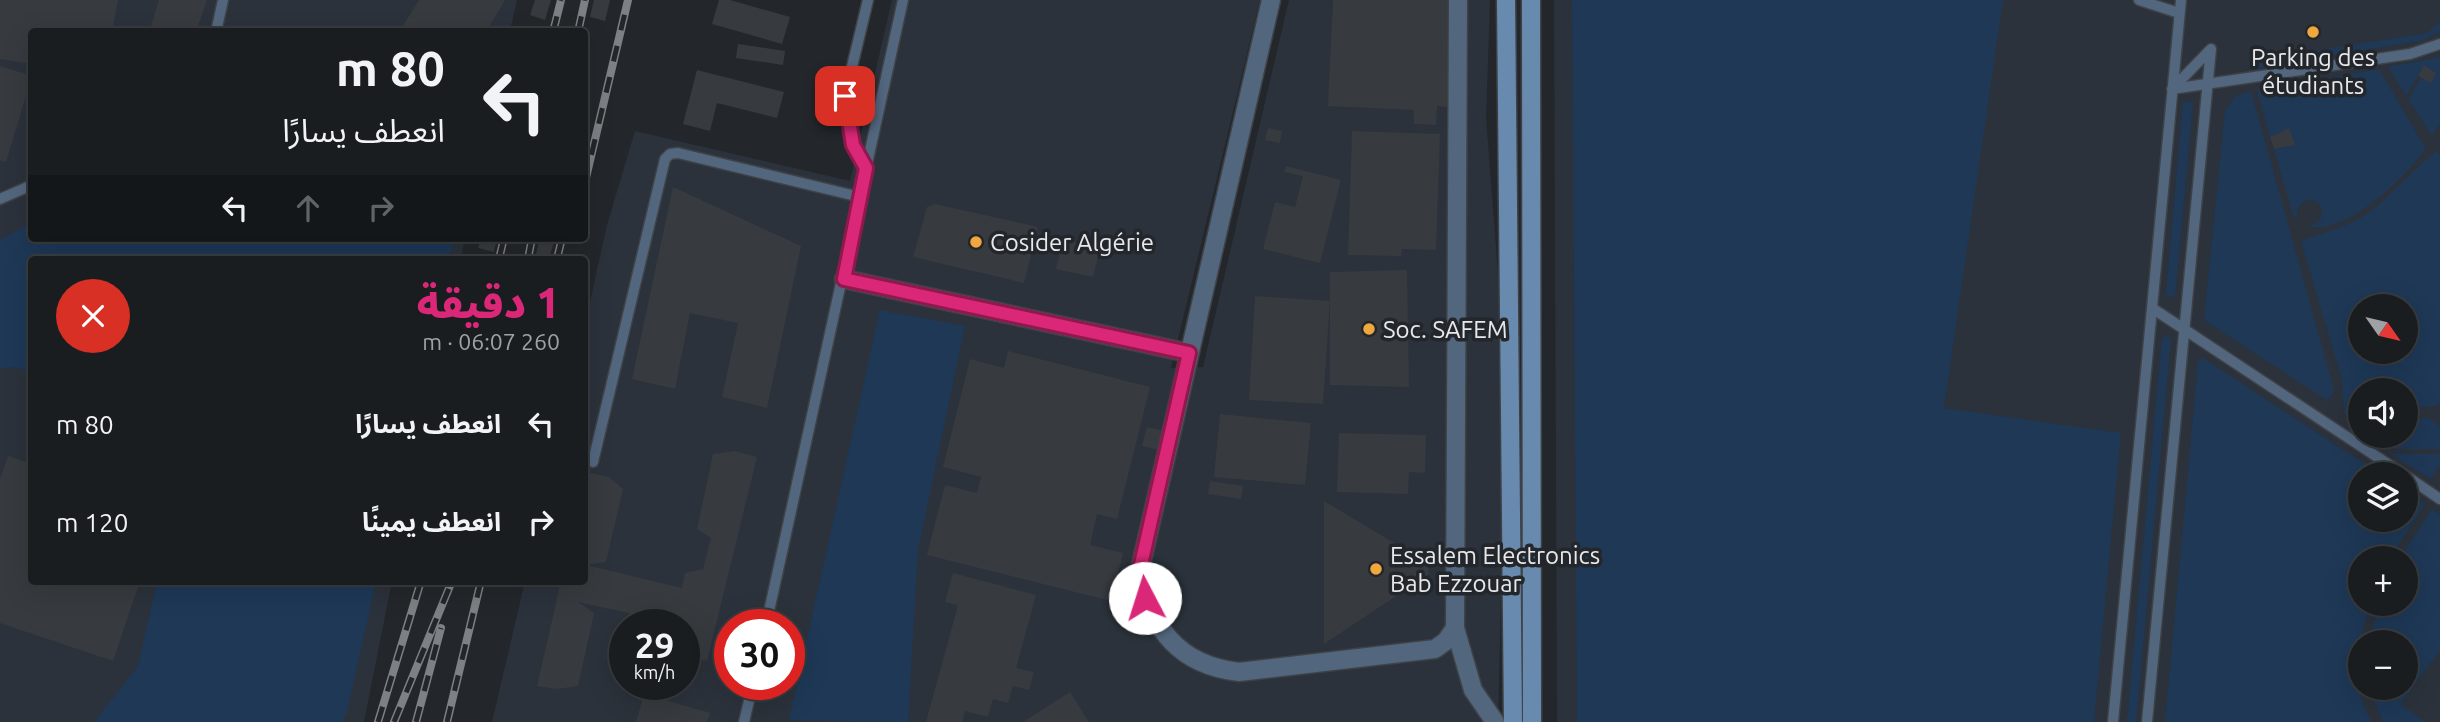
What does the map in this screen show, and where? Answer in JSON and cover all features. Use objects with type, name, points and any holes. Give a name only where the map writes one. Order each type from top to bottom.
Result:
[{"type":"main road","points":[[1506,0],[1513,722]]},
{"type":"main road","points":[[1531,0],[1532,722]]},
{"type":"street","points":[[1271,0],[1140,569],[1145,598],[1154,621],[1175,644],[1196,661],[1219,669],[1239,671],[1435,649],[1446,641],[1455,628]]},
{"type":"street","points":[[1458,0],[1455,628],[1473,690],[1495,722]]},
{"type":"street","points":[[844,279],[1189,353]]},
{"type":"lane","points":[[217,28],[223,0]]},
{"type":"lane","points":[[866,168],[853,145],[845,96],[868,0]]},
{"type":"lane","points":[[770,609],[903,0]]},
{"type":"lane","points":[[2139,0],[2179,13]]},
{"type":"lane","points":[[2113,722],[2181,0]]},
{"type":"lane","points":[[2172,89],[2410,54],[2440,44]]},
{"type":"lane","points":[[2147,722],[2211,49],[2172,89]]},
{"type":"lane","points":[[593,462],[665,159],[670,154],[860,197]]},
{"type":"lane","points":[[0,199],[28,187]]},
{"type":"lane","points":[[2152,308],[2385,462]]},
{"type":"lane","points":[[2418,484],[2440,499]]},
{"type":"lane","points":[[744,722],[749,700]]},
{"type":"shaded area","points":[[0,0],[517,0],[511,28],[28,28],[28,242],[464,242],[462,256],[28,256],[28,585],[391,585],[364,722],[0,722]]},
{"type":"shaded area","points":[[892,0],[1260,0],[1171,368],[1203,367],[1289,0],[1490,0],[1486,117],[1506,379],[1498,722],[492,722],[524,585],[588,585],[588,310],[607,225],[635,131],[850,181]]},
{"type":"shaded area","points":[[1554,0],[2440,0],[2440,722],[1557,722]]},
{"type":"shaded area","points":[[1572,0],[2003,0],[1944,408],[2121,433],[2094,722],[1577,722]]},
{"type":"shaded area","points":[[2440,22],[2440,31],[2425,40],[2251,69],[2248,65],[2249,61],[2427,33]]},
{"type":"shaded area","points":[[2440,57],[2440,123],[2432,136],[2408,99],[2421,78],[2431,83],[2436,73],[2424,66],[2406,96],[2388,67]]},
{"type":"shaded area","points":[[2379,69],[2426,149],[2404,175],[2375,201],[2342,221],[2309,227],[2320,221],[2322,208],[2316,201],[2306,200],[2297,208],[2298,220],[2293,215],[2274,149],[2294,145],[2289,129],[2270,137],[2257,90]]},
{"type":"shaded area","points":[[2251,91],[2333,386],[2333,394],[2327,400],[2204,320],[2225,110],[2236,96]]},
{"type":"shaded area","points":[[2183,103],[2193,103],[2175,295],[2170,297],[2166,295]]},
{"type":"shaded area","points":[[2436,152],[2440,155],[2440,401],[2437,406],[2418,407],[2418,378],[2348,378],[2348,416],[2344,413],[2342,380],[2301,241],[2346,225],[2371,211],[2431,155]]},
{"type":"shaded area","points":[[28,225],[28,242],[453,242],[450,256],[28,256],[28,371],[15,367],[0,369],[0,240]]},
{"type":"shaded area","points":[[880,310],[965,326],[918,550],[908,722],[789,720],[793,700],[805,700],[805,648]]},
{"type":"shaded area","points":[[2162,337],[2171,339],[2136,722],[2127,722]]},
{"type":"shaded area","points":[[2203,358],[2362,462],[2348,462],[2348,532],[2407,532],[2398,546],[2348,546],[2348,616],[2367,616],[2363,630],[2348,630],[2348,700],[2362,700],[2372,722],[2165,722],[2198,362]]},
{"type":"shaded area","points":[[2428,418],[2440,426],[2440,449],[2381,448],[2418,448],[2418,419]]},
{"type":"shaded area","points":[[2391,454],[2440,454],[2440,465],[2431,479],[2418,471],[2418,462],[2404,462]]},
{"type":"shaded area","points":[[2418,500],[2425,504],[2418,515]]},
{"type":"shaded area","points":[[2432,509],[2440,514],[2440,650],[2418,680],[2418,630],[2372,630],[2376,616],[2418,616],[2418,546],[2408,546]]},
{"type":"shaded area","points":[[156,585],[375,585],[347,712],[342,722],[94,722],[138,666]]},
{"type":"shaded area","points":[[2374,700],[2404,700],[2401,704],[2425,722],[2383,722]]},
{"type":"building","points":[[0,0],[118,0],[113,28],[28,28],[28,63],[0,59]]},
{"type":"building","points":[[159,0],[207,0],[197,28],[150,28]]},
{"type":"building","points":[[419,0],[505,0],[488,28],[402,28]]},
{"type":"building","points":[[535,0],[551,0],[545,20],[530,15]]},
{"type":"building","points":[[594,0],[610,0],[605,21],[590,17]]},
{"type":"building","points":[[719,0],[730,0],[790,17],[782,44],[712,24]]},
{"type":"building","points":[[1333,0],[1454,0],[1449,107],[1437,106],[1436,125],[1414,124],[1414,110],[1328,106]]},
{"type":"building","points":[[738,44],[785,51],[783,65],[736,58]]},
{"type":"building","points":[[2424,65],[2436,73],[2431,83],[2418,76]]},
{"type":"building","points":[[0,66],[28,75],[28,89],[6,162],[0,160]]},
{"type":"building","points":[[697,70],[784,92],[777,118],[717,103],[710,131],[683,124]]},
{"type":"building","points":[[1268,128],[1282,131],[1280,143],[1265,140]]},
{"type":"building","points":[[2289,128],[2295,145],[2274,149],[2270,137]]},
{"type":"building","points":[[1352,131],[1440,134],[1436,250],[1402,249],[1401,256],[1348,255]]},
{"type":"building","points":[[1286,166],[1341,180],[1320,263],[1263,249],[1275,202],[1295,207],[1303,176],[1284,172]]},
{"type":"building","points":[[673,187],[801,246],[767,408],[722,397],[738,323],[690,313],[675,389],[632,379]]},
{"type":"building","name":"Cosider Algérie","points":[[935,204],[1038,227],[1024,283],[913,257],[927,207]]},
{"type":"building","points":[[1048,236],[1100,248],[1093,277],[1056,269],[1060,253],[1045,249]]},
{"type":"building","points":[[480,242],[496,242],[494,252],[478,248]]},
{"type":"building","points":[[539,242],[554,242],[550,256],[536,256]]},
{"type":"building","name":"Soc. SAFEM","points":[[1407,270],[1409,387],[1330,385],[1330,272]]},
{"type":"building","points":[[1255,296],[1330,301],[1323,404],[1249,400]]},
{"type":"building","points":[[1008,351],[1150,387],[1117,519],[1097,514],[1090,545],[1123,553],[1111,601],[927,555],[945,485],[977,493],[981,477],[943,467],[970,359],[1004,368]]},
{"type":"building","points":[[1220,414],[1311,423],[1305,485],[1214,477]]},
{"type":"building","points":[[1147,427],[1164,431],[1159,450],[1142,446]]},
{"type":"building","points":[[1339,433],[1426,435],[1425,473],[1409,472],[1408,494],[1337,492]]},
{"type":"building","points":[[735,451],[757,457],[720,609],[714,609],[714,632],[707,661],[700,660],[700,609],[610,609],[578,602],[594,613],[578,686],[557,689],[537,686],[560,585],[588,585],[588,565],[682,588],[685,573],[703,569],[711,538],[697,529],[713,454]]},
{"type":"building","points":[[8,456],[28,463],[28,585],[139,585],[113,661],[0,623],[0,479]]},
{"type":"building","points":[[588,472],[609,477],[623,489],[606,562],[588,565]]},
{"type":"building","points":[[1210,481],[1243,486],[1241,499],[1208,494]]},
{"type":"building","name":"Essalem Electronics Bab Ezzouar","points":[[1324,501],[1428,563],[1429,574],[1324,644]]},
{"type":"building","points":[[953,573],[1036,595],[1016,668],[1034,672],[1029,690],[1013,686],[1008,703],[993,699],[988,717],[965,711],[962,722],[926,722],[958,605],[945,602]]},
{"type":"building","points":[[1070,692],[1089,722],[1023,722]]},
{"type":"building","points":[[642,700],[665,700],[710,713],[707,722],[636,722]]},
{"type":"railway","points":[[554,28],[561,0]]},
{"type":"railway","points":[[579,28],[585,0]]},
{"type":"railway","points":[[588,169],[628,0]]},
{"type":"railway","points":[[500,256],[503,242]]},
{"type":"railway","points":[[529,256],[531,242]]},
{"type":"railway","points":[[558,256],[561,242]]},
{"type":"railway","points":[[378,722],[420,585]]},
{"type":"railway","points":[[394,722],[450,585]]},
{"type":"railway","points":[[447,722],[480,585]]},
{"type":"railway","points":[[416,722],[441,628]]},
{"type":"place","name":"Parking des étudiants","points":[[2313,32]]},
{"type":"place","name":"Cosider Algérie","points":[[976,242]]},
{"type":"place","name":"Soc. SAFEM","points":[[1369,329]]},
{"type":"place","name":"Essalem Electronics Bab Ezzouar","points":[[1376,569]]},
{"type":"route","points":[[845,96],[853,145],[866,168],[844,279],[1189,353],[1140,569],[1145,598]]}]
